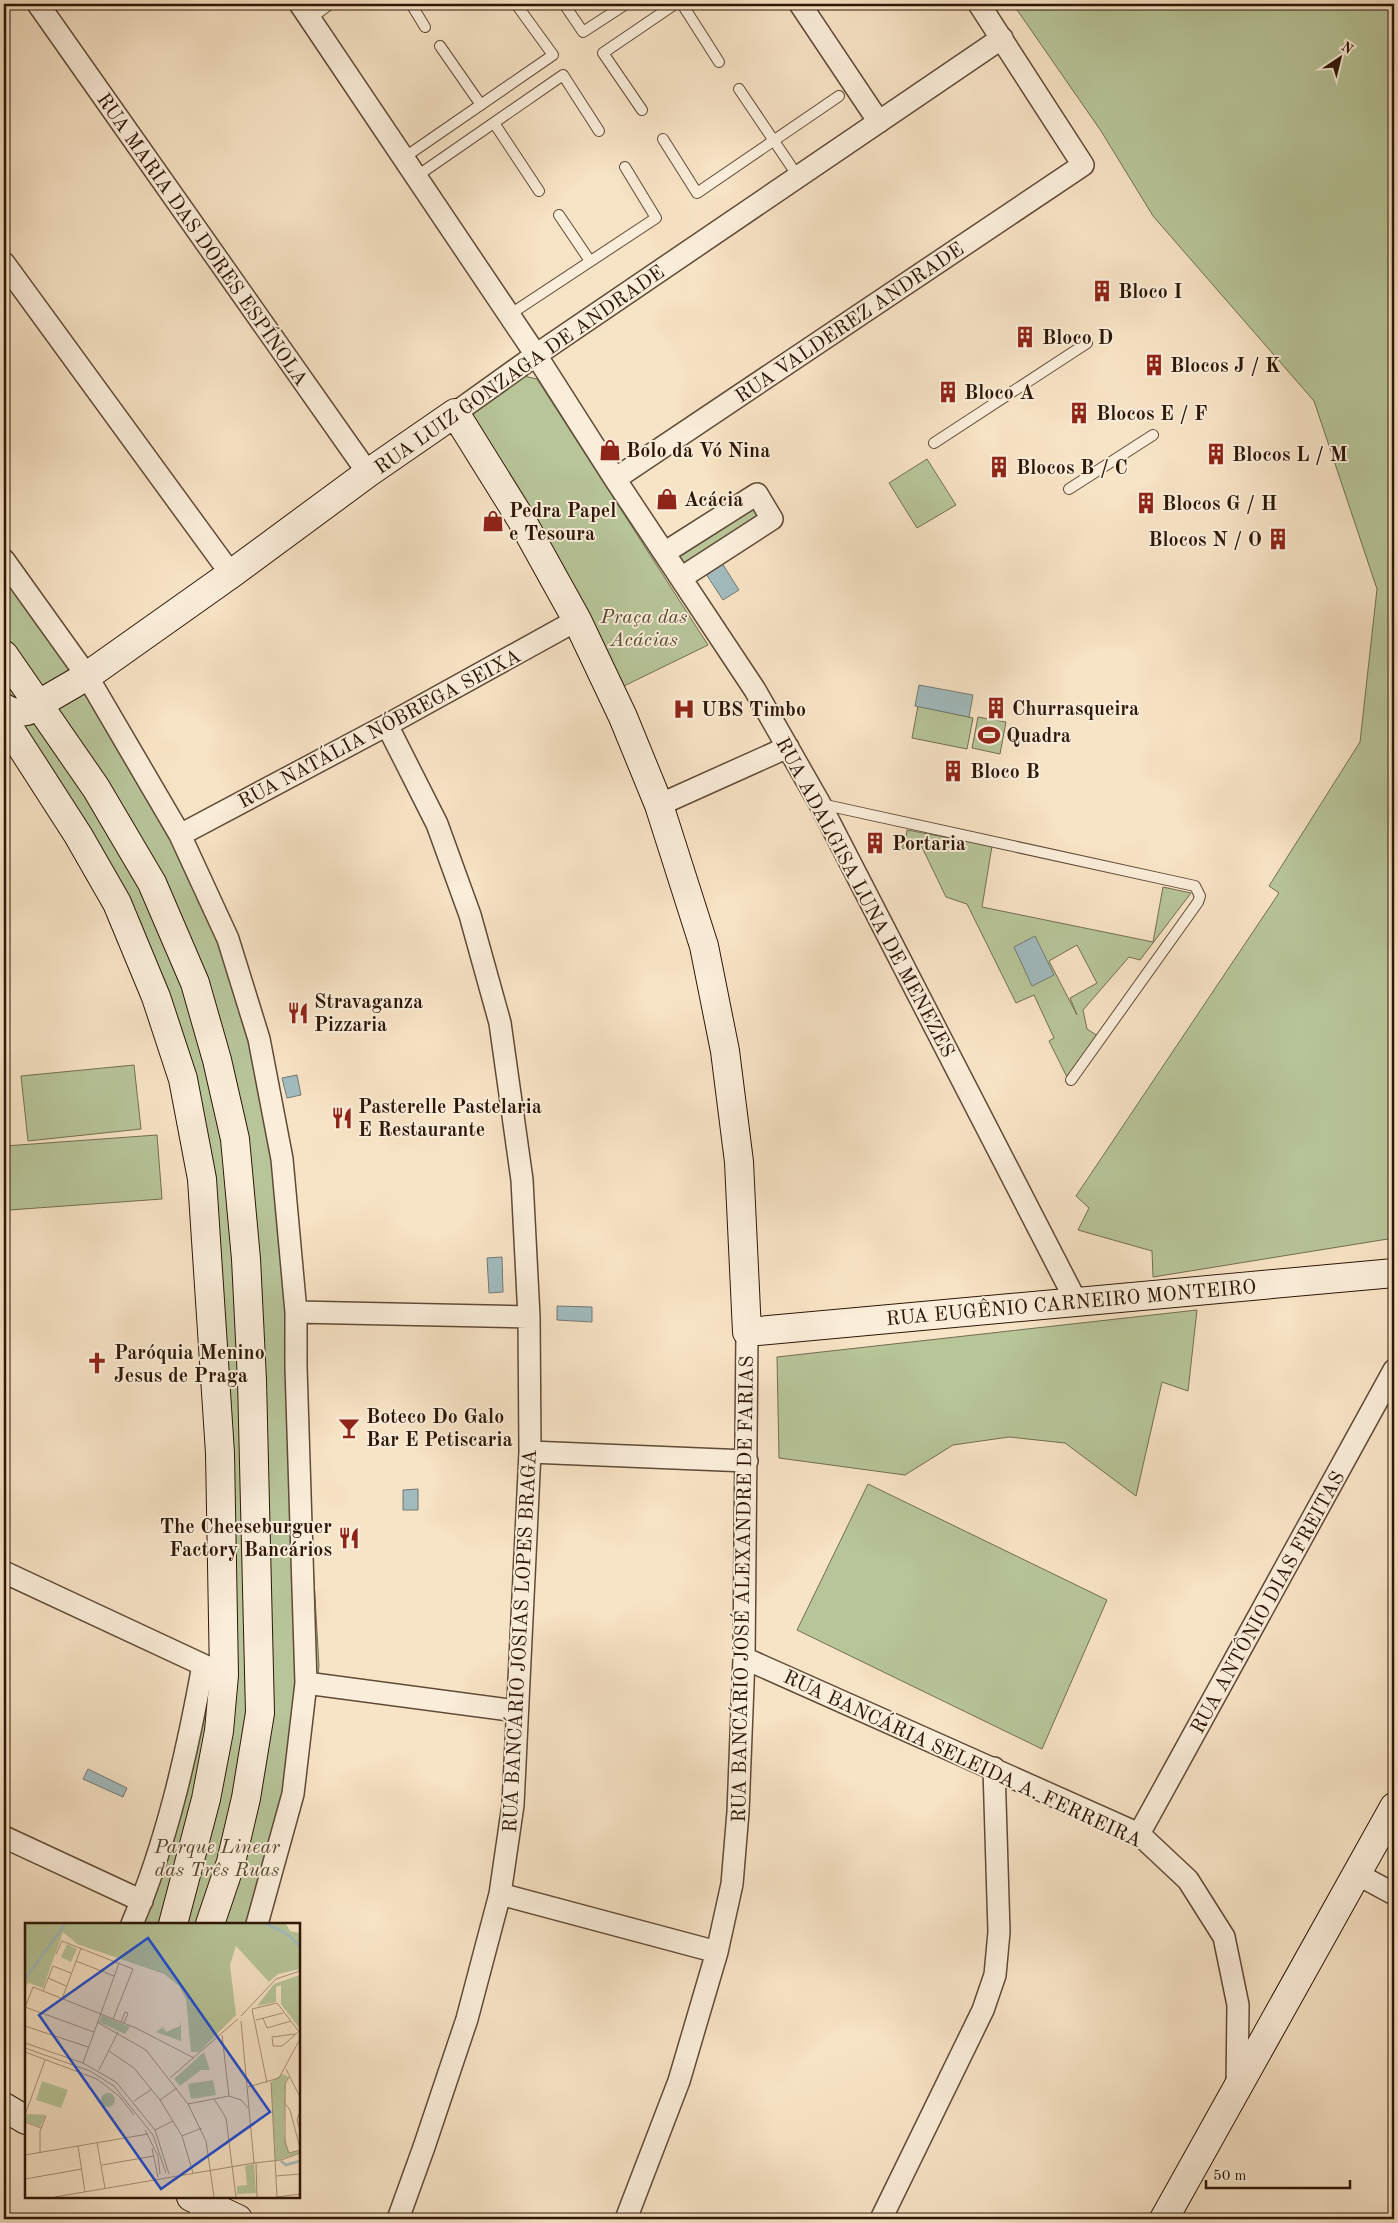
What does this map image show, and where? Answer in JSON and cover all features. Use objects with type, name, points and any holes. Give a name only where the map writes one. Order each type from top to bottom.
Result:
[{"type":"main road","name":"RUA LUIZ GONZAGA DE ANDRADE","points":[[4,708],[14,713],[22,713],[87,676],[231,574],[368,473],[455,413]]},
{"type":"main road","points":[[455,413],[521,519],[577,620],[623,717],[659,804],[704,946],[725,1051],[739,1162],[747,1332]]},
{"type":"main road","points":[[4,655],[96,788],[152,883],[196,983],[217,1060],[235,1140],[246,1259],[252,1380],[260,1713],[242,1817],[231,1862],[210,1923]]},
{"type":"main road","points":[[4,720],[78,835],[118,903],[156,997],[183,1079],[202,1179],[220,1452],[213,1670],[219,1731],[206,1799],[172,1923]]},
{"type":"main road","name":"RUA EUGÊNIO CARNEIRO MONTEIRO","points":[[747,1332],[1394,1273]]},
{"type":"main road","points":[[1164,2219],[1394,1807]]},
{"type":"main road","points":[[195,2206],[238,2219]]},
{"type":"street","name":"RUA MARIA DAS DORES ESPÍNOLA","points":[[38,4],[368,473]]},
{"type":"street","points":[[800,4],[879,122]]},
{"type":"street","points":[[979,4],[1002,38]]},
{"type":"street","name":"RUA ADALGISA LUNA DE MENEZES","points":[[305,11],[405,157],[755,690],[820,804],[1076,1302]]},
{"type":"street","name":"RUA LUIZ GONZAGA DE ANDRADE","points":[[455,413],[536,355],[1002,38]]},
{"type":"street","name":"RUA VALDEREZ ANDRADE","points":[[615,479],[1083,165],[1002,38]]},
{"type":"street","points":[[4,263],[231,574]]},
{"type":"street","points":[[664,553],[757,494],[772,519],[681,578]]},
{"type":"street","points":[[4,560],[87,676],[180,835],[228,940],[259,1039],[282,1159],[296,1312],[296,1377],[306,1683],[293,1794],[258,1923]]},
{"type":"street","name":"RUA NATÁLIA NÓBREGA SEIXA","points":[[180,835],[387,725],[577,620]]},
{"type":"street","name":"RUA BANCÁRIO JOSIAS LOPES BRAGA","points":[[387,725],[437,824],[470,915],[500,1024],[522,1180],[529,1317],[530,1452],[513,1805],[500,1894],[467,2019],[398,2219]]},
{"type":"street","points":[[659,804],[788,747]]},
{"type":"street","points":[[296,1312],[529,1317]]},
{"type":"street","name":"RUA BANCÁRIO JOSÉ ALEXANDRE DE FARIAS","points":[[626,2219],[679,2081],[717,1952],[732,1884],[738,1812],[744,1658],[747,1332]]},
{"type":"street","name":"RUA ANTÔNIO DIAS FREITAS","points":[[1139,1834],[1394,1370]]},
{"type":"street","points":[[530,1452],[747,1461]]},
{"type":"street","points":[[4,1572],[213,1670],[186,1747],[166,1828],[142,1901],[132,1923]]},
{"type":"street","name":"RUA BANCÁRIA SELEIDA A. FERREIRA","points":[[744,1658],[1139,1834],[1188,1880],[1224,1937],[1238,2005],[1237,2090]]},
{"type":"street","points":[[306,1683],[517,1711]]},
{"type":"street","points":[[881,2219],[983,2010],[995,1975],[999,1932],[994,1768]]},
{"type":"street","points":[[4,1837],[142,1901]]},
{"type":"street","points":[[1357,1874],[1394,1894]]},
{"type":"street","points":[[500,1894],[717,1952]]},
{"type":"lane","points":[[305,11],[330,4]]},
{"type":"lane","points":[[410,4],[425,27]]},
{"type":"lane","points":[[405,157],[552,55],[516,4]]},
{"type":"lane","points":[[564,4],[583,32],[626,4]]},
{"type":"lane","points":[[642,110],[603,54],[675,4]]},
{"type":"lane","points":[[682,4],[719,62]]},
{"type":"lane","points":[[440,46],[481,105]]},
{"type":"lane","points":[[417,176],[563,75],[599,131]]},
{"type":"lane","points":[[739,89],[798,178]]},
{"type":"lane","points":[[663,139],[697,193],[773,139],[839,96]]},
{"type":"lane","points":[[494,123],[539,191]]},
{"type":"lane","points":[[509,315],[656,218],[624,167]]},
{"type":"lane","points":[[559,215],[590,261]]},
{"type":"lane","points":[[934,443],[1088,343]]},
{"type":"lane","points":[[1069,489],[1153,435]]},
{"type":"lane","points":[[820,804],[1194,886],[1200,896],[1198,902],[1071,1080]]},
{"type":"green space","points":[[1013,4],[1394,4],[1394,1238],[1153,1277],[1152,1251],[1078,1230],[1089,1208],[1076,1196],[1279,893],[1269,886],[1360,742],[1377,589],[1314,401],[1153,216],[1101,131]]},
{"type":"green space","name":"Praça das Acácias","points":[[524,376],[537,379],[708,645],[624,686],[588,614],[470,421],[471,409]]},
{"type":"green space","points":[[927,459],[956,505],[917,528],[889,483]]},
{"type":"green space","points":[[757,494],[772,519],[681,578],[664,553]]},
{"type":"green space","name":"Parque Linear das Três Ruas","points":[[4,543],[79,649],[215,888],[253,982],[276,1071],[290,1165],[319,1666],[303,1784],[266,1923],[120,1923],[147,1858],[168,1790],[200,1652],[215,1660],[216,1611],[193,1199],[166,1054],[138,975],[57,818],[4,735]]},
{"type":"green space","points":[[918,706],[973,718],[967,749],[912,738]]},
{"type":"green space","name":"Quadra","points":[[978,717],[1006,722],[1000,754],[972,748]]},
{"type":"green space","points":[[907,830],[992,846],[982,907],[1153,942],[1163,887],[1191,893],[1140,960],[1129,957],[1083,1010],[1087,1029],[1098,1036],[1067,1077],[1049,1041],[1054,1038],[1034,995],[1016,1003],[967,904],[946,897],[919,841],[900,850],[905,843]],"holes":[[[1077,945],[1097,983],[1070,998],[1077,1015],[1049,961]]]},
{"type":"green space","points":[[134,1065],[141,1129],[28,1141],[21,1076]]},
{"type":"green space","points":[[157,1135],[162,1199],[9,1210],[5,1146]]},
{"type":"green space","points":[[1197,1310],[1188,1391],[1162,1382],[1136,1496],[1065,1443],[1009,1437],[953,1445],[905,1475],[779,1458],[777,1357]]},
{"type":"green space","points":[[868,1484],[1107,1600],[1042,1749],[797,1630]]},
{"type":"water","points":[[722,563],[739,590],[723,600],[706,574]]},
{"type":"water","points":[[919,685],[973,695],[969,717],[915,706]]},
{"type":"water","points":[[1035,936],[1054,975],[1032,986],[1014,947]]},
{"type":"water","points":[[297,1075],[301,1095],[287,1098],[282,1078]]},
{"type":"water","points":[[502,1257],[503,1292],[489,1293],[487,1258]]},
{"type":"water","points":[[557,1306],[592,1307],[592,1322],[557,1320]]},
{"type":"water","points":[[418,1489],[418,1510],[403,1510],[403,1490]]},
{"type":"water","points":[[88,1769],[127,1788],[123,1797],[83,1779]]},
{"type":"place","name":"Bloco I","points":[[1102,291]]},
{"type":"place","name":"Bloco D","points":[[1025,337]]},
{"type":"place","name":"Blocos J / K","points":[[1154,365]]},
{"type":"place","name":"Bloco A","points":[[948,392]]},
{"type":"place","name":"Blocos E / F","points":[[1079,413]]},
{"type":"place","name":"Bolo da Vó Nina","points":[[610,450]]},
{"type":"place","name":"Blocos L / M","points":[[1216,454]]},
{"type":"place","name":"Blocos B / C","points":[[999,467]]},
{"type":"place","name":"Acácia","points":[[667,499]]},
{"type":"place","name":"Blocos G / H","points":[[1146,503]]},
{"type":"place","name":"Pedra Papel e Tesoura","points":[[493,521]]},
{"type":"place","name":"Blocos N / O","points":[[1278,539]]},
{"type":"place","name":"Churrasqueira","points":[[996,708]]},
{"type":"place","name":"UBS Timbo","points":[[684,709]]},
{"type":"place","name":"Quadra","points":[[989,735]]},
{"type":"place","name":"Bloco B","points":[[953,771]]},
{"type":"place","name":"Portaria","points":[[875,843]]},
{"type":"place","name":"Stravaganza Pizzaria","points":[[298,1013]]},
{"type":"place","name":"Pasterelle Pastelaria E Restaurante","points":[[342,1118]]},
{"type":"place","name":"Paróquia Menino Jesus de Praga","points":[[97,1363]]},
{"type":"place","name":"Boteco Do Galo Bar E Petiscaria","points":[[349,1428]]},
{"type":"place","name":"The Cheeseburguer Factory Bancários","points":[[349,1538]]}]
